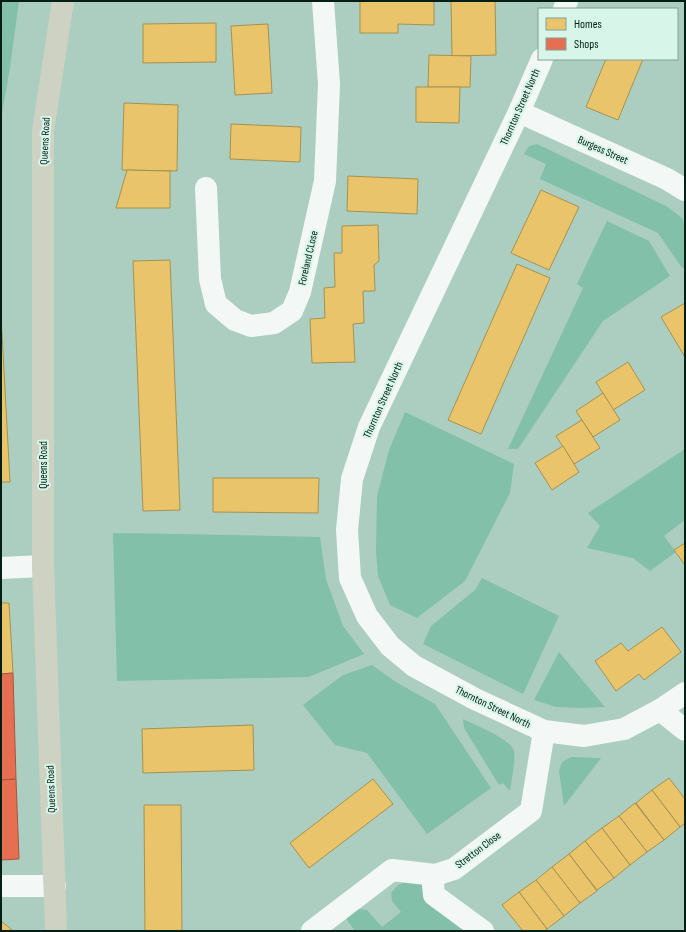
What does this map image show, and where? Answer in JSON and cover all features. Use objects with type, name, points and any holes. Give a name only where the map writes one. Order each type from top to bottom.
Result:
[{"type":"highway","name":"Queens Road","points":[[56,931],[43,566],[43,131],[63,1]]},
{"type":"street","name":"Foreland CLose","points":[[206,188],[210,279],[216,304],[235,320],[251,326],[274,323],[292,311],[300,292],[325,181],[329,84],[323,1]]},
{"type":"street","name":"Thornton Street North","points":[[542,60],[519,112],[369,427],[352,479],[347,530],[350,578],[367,616],[390,646],[414,666],[475,699],[544,731],[584,736],[624,729],[660,710],[685,693]]},
{"type":"street","name":"Burgess Street","points":[[519,112],[667,179],[685,190]]},
{"type":"street","points":[[1,568],[43,566]]},
{"type":"street","points":[[660,710],[685,730]]},
{"type":"street","name":"Stretton Close","points":[[312,931],[392,870],[435,875],[454,869],[531,811],[544,731]]},
{"type":"street","points":[[435,875],[433,884],[434,895],[482,931]]},
{"type":"street","points":[[1,886],[54,886]]},
{"type":"green space","points":[[1,1],[19,1],[1,120]]},
{"type":"green space","points":[[537,144],[666,206],[681,217],[685,224],[685,267],[682,268],[658,233],[540,179],[546,164],[524,154],[529,146]]},
{"type":"green space","points":[[607,221],[649,241],[670,276],[603,321],[518,449],[508,449],[583,288],[577,284]]},
{"type":"green space","points":[[405,412],[514,464],[510,493],[465,581],[417,618],[390,605],[378,576],[376,552],[377,496],[389,450]]},
{"type":"green space","points":[[685,449],[685,520],[664,536],[676,552],[650,571],[633,558],[587,548],[600,526],[588,513]]},
{"type":"green space","points":[[113,533],[320,537],[326,579],[343,626],[364,654],[309,677],[117,681]]},
{"type":"green space","points":[[482,578],[559,616],[523,694],[423,644],[431,626],[475,590]]},
{"type":"green space","points":[[559,652],[605,707],[556,707],[534,700]]},
{"type":"green space","points":[[372,665],[396,682],[435,704],[491,788],[427,834],[367,753],[335,745],[303,705],[343,675]]},
{"type":"green space","points":[[463,719],[500,737],[511,746],[514,751],[514,759],[510,791],[503,783],[499,785],[464,728]]},
{"type":"green space","points":[[571,757],[601,758],[564,806],[559,771],[562,762]]},
{"type":"green space","points":[[408,881],[429,885],[472,931],[355,931],[347,920],[347,917],[358,909],[367,910],[382,927],[401,912],[392,901],[391,893],[398,885]]},
{"type":"building: Homes","points":[[360,1],[434,1],[434,25],[398,24],[398,33],[360,33]]},
{"type":"building: Homes","points":[[451,1],[495,1],[496,55],[452,56]]},
{"type":"building: Homes","points":[[216,23],[216,62],[143,63],[143,24]]},
{"type":"building: Homes","points":[[268,24],[272,93],[235,95],[231,26]]},
{"type":"building: Homes","points":[[429,55],[471,56],[470,87],[428,87]]},
{"type":"building: Homes","points":[[606,60],[643,60],[618,120],[586,107]]},
{"type":"building: Homes","points":[[416,87],[460,87],[459,123],[416,122]]},
{"type":"building: Homes","points":[[124,103],[178,105],[177,171],[122,170]]},
{"type":"building: Homes","points":[[231,124],[301,127],[300,162],[230,159]]},
{"type":"building: Homes","points":[[127,170],[170,171],[170,208],[116,208]]},
{"type":"building: Homes","points":[[348,176],[418,179],[417,214],[347,211]]},
{"type":"building: Homes","points":[[541,190],[579,207],[549,270],[511,253]]},
{"type":"building: Homes","points":[[378,225],[379,261],[374,265],[375,291],[363,291],[364,323],[353,324],[355,362],[312,363],[310,319],[325,318],[324,288],[335,287],[334,253],[342,253],[342,226]]},
{"type":"building: Homes","points":[[170,260],[180,510],[143,511],[133,261]]},
{"type":"building: Homes","points":[[517,264],[550,278],[481,434],[448,420]]},
{"type":"building: Homes","points":[[685,303],[685,357],[661,317]]},
{"type":"building: Homes","points":[[1,315],[10,482],[1,482]]},
{"type":"building: Homes","points":[[628,362],[645,390],[613,410],[596,382]]},
{"type":"building: Homes","points":[[603,393],[620,420],[593,437],[576,411]]},
{"type":"building: Homes","points":[[582,420],[600,448],[574,464],[556,436]]},
{"type":"building: Homes","points":[[563,446],[579,472],[552,490],[535,463]]},
{"type":"building: Homes","points":[[213,478],[319,478],[318,513],[213,512]]},
{"type":"building: Homes","points":[[685,543],[685,565],[674,550]]},
{"type":"building: Homes","points":[[1,603],[9,603],[13,673],[1,674]]},
{"type":"building: Homes","points":[[662,627],[681,652],[644,680],[639,674],[616,691],[595,661],[621,643],[628,651]]},
{"type":"building: Homes","points":[[253,725],[254,770],[143,773],[142,729]]},
{"type":"building: Homes","points":[[669,778],[685,799],[685,823],[680,827],[652,790]]},
{"type":"building: Homes","points":[[373,779],[393,804],[309,868],[290,843]]},
{"type":"building: Homes","points":[[652,790],[680,827],[664,840],[636,803]]},
{"type":"building: Homes","points":[[635,803],[664,840],[647,852],[619,816]]},
{"type":"building: Homes","points":[[144,805],[181,805],[182,931],[145,931]]},
{"type":"building: Homes","points":[[619,816],[647,852],[630,865],[602,828]]},
{"type":"building: Homes","points":[[602,828],[630,865],[614,878],[585,841]]},
{"type":"building: Homes","points":[[585,841],[614,878],[597,890],[569,854]]},
{"type":"building: Homes","points":[[569,854],[597,891],[580,903],[552,867]]},
{"type":"building: Homes","points":[[552,867],[580,903],[564,916],[536,880]]},
{"type":"building: Homes","points":[[536,880],[564,916],[547,929],[519,892]]},
{"type":"building: Homes","points":[[519,892],[547,929],[544,931],[523,931],[502,905]]},
{"type":"building: Homes","points":[[1,921],[11,929],[12,931],[1,931]]},
{"type":"building: Shops","points":[[13,673],[16,779],[1,780],[1,674]]},
{"type":"building: Shops","points":[[16,779],[19,859],[1,860],[1,780]]}]
